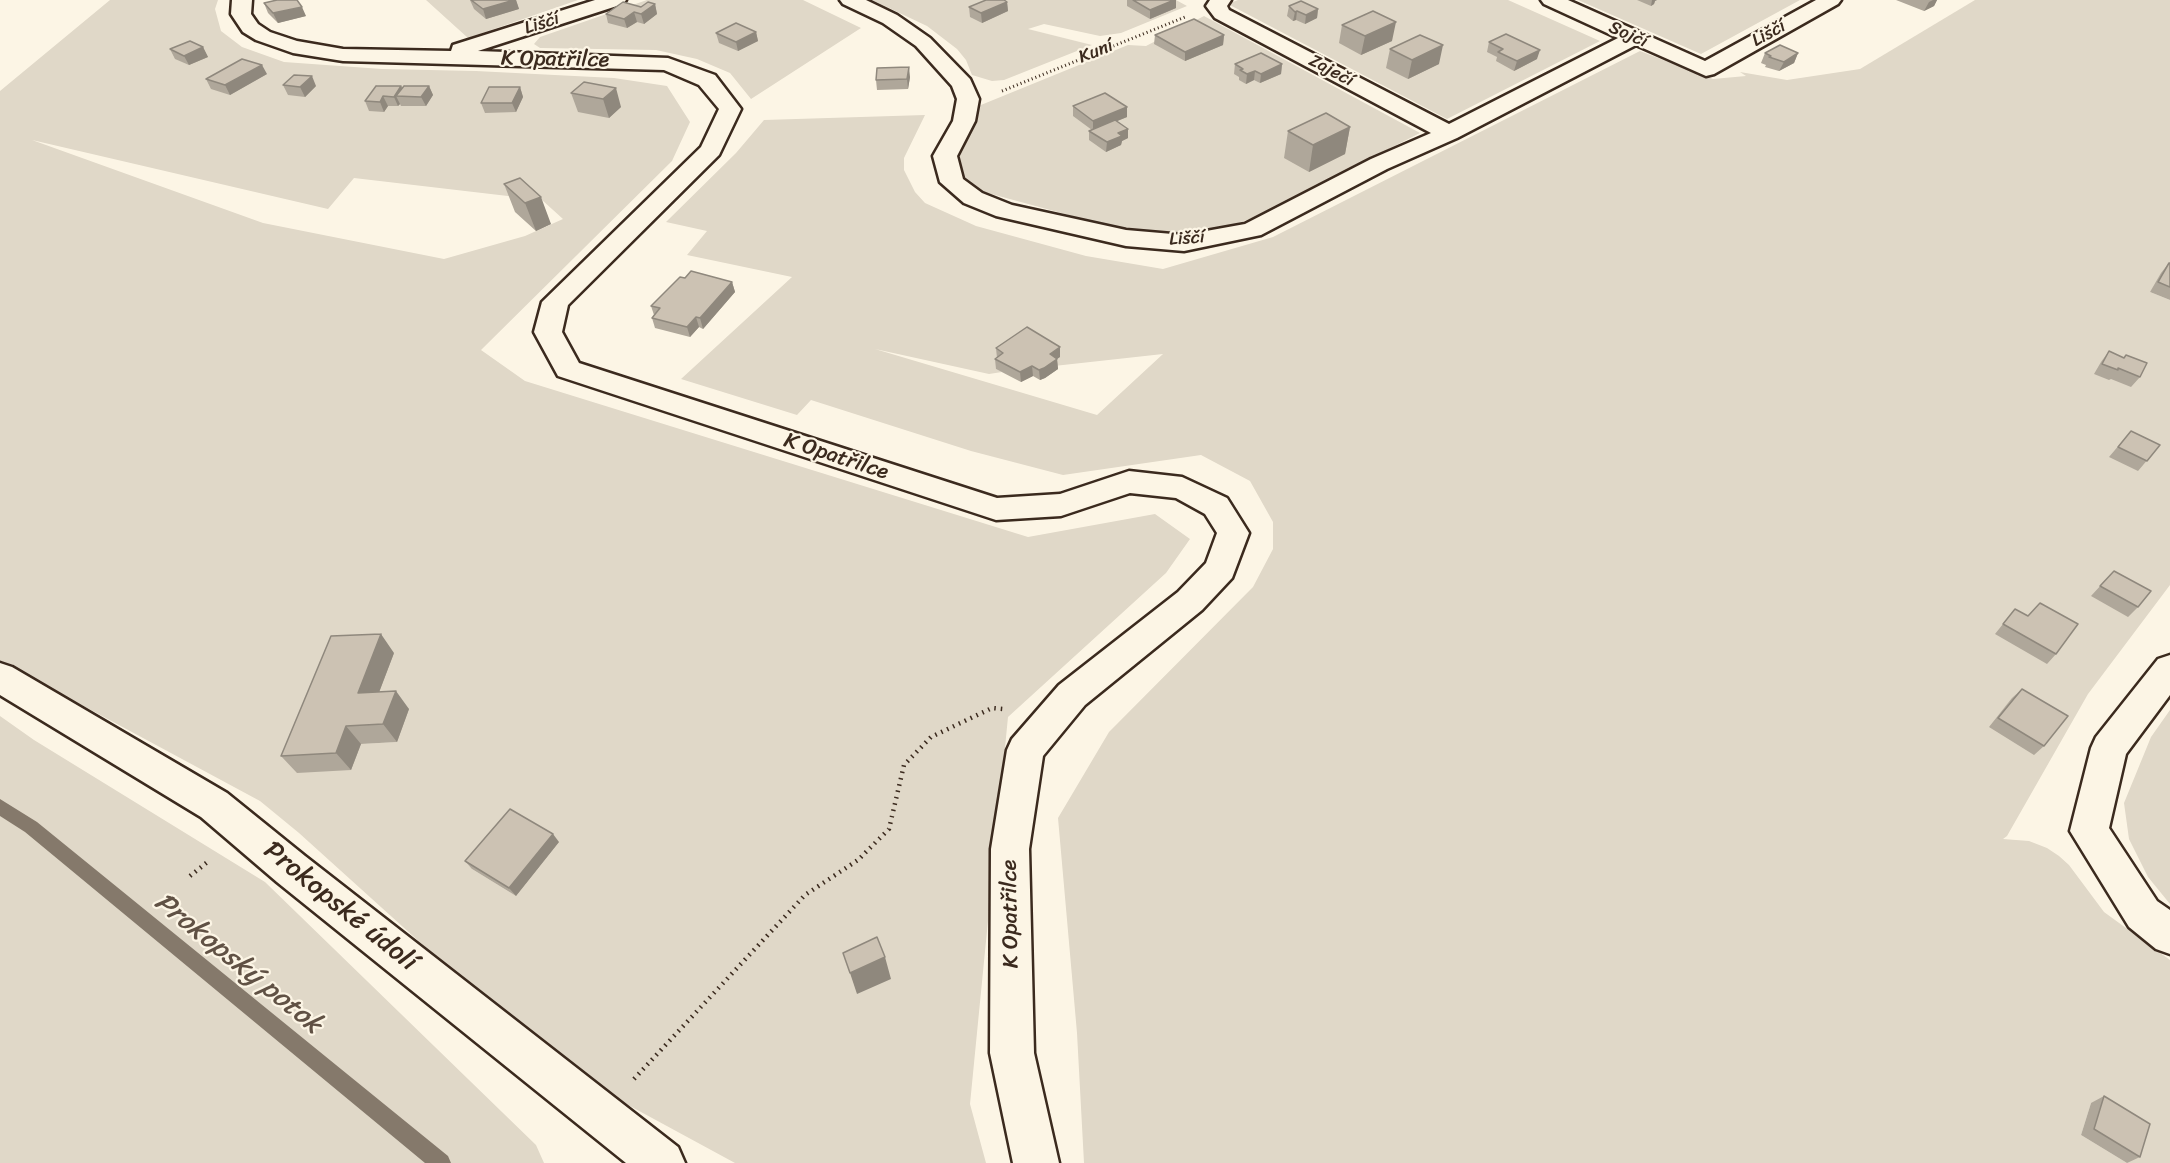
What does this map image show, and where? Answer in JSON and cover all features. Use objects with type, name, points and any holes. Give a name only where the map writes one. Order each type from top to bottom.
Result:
[{"type":"street","name":"K Opatřilce","points":[[242,0],[241,14],[250,28],[263,36],[293,47],[343,55],[668,64],[707,80],[730,109],[711,150],[555,302],[548,332],[568,369],[996,509],[1061,505],[1128,482],[1182,488],[1216,506],[1233,532],[1220,569],[1190,601],[1072,695],[1025,750],[1010,849],[1012,1053],[1036,1163]]},
{"type":"street","name":"Liščí","points":[[433,58],[616,0]]},
{"type":"street","points":[[850,0],[890,19],[923,42],[962,84],[968,99]]},
{"type":"street","name":"Sojčí","points":[[1551,0],[1706,69]]},
{"type":"street","name":"Liščí","points":[[1706,69],[1831,0]]},
{"type":"street","name":"Zaječí","points":[[1219,3],[1222,14],[1449,133]]},
{"type":"street","name":"Liščí","points":[[968,99],[964,121],[945,156],[952,182],[973,198],[1005,211],[1126,238],[1184,243],[1252,230],[1379,164],[1449,133],[1634,38]]},
{"type":"street","points":[[2170,669],[2109,748],[2089,831],[2143,914],[2170,935]]},
{"type":"street","name":"Prokopské údolí","points":[[0,677],[214,805],[291,869],[662,1163]]},
{"type":"path","name":"Kuní","points":[[968,99],[993,95],[1219,3]]},
{"type":"path","points":[[600,1114],[805,896],[858,860],[889,829],[904,765],[931,737],[992,708],[1055,715]]},
{"type":"shaded area","points":[[110,0],[218,0],[215,9],[221,31],[242,47],[284,62],[382,69],[614,78],[667,86],[690,122],[672,161],[481,350],[525,381],[1028,537],[1155,514],[1190,539],[1166,573],[1008,717],[970,1104],[986,1163],[735,1163],[606,1093],[506,1020],[299,833],[260,801],[0,661],[0,91]],"holes":[[[32,140],[328,209],[354,178],[542,200],[563,219],[525,236],[444,259],[263,223]],[[393,653],[372,711],[397,742],[361,744],[350,770],[345,655]],[[559,842],[516,896],[472,869]]]},
{"type":"shaded area","points":[[426,0],[501,0],[495,16],[519,9],[509,0],[578,0],[468,38]]},
{"type":"shaded area","points":[[647,0],[803,0],[861,28],[751,99],[730,73],[697,59],[656,50],[540,48],[534,44],[540,37]]},
{"type":"shaded area","points":[[872,0],[1176,0],[1187,6],[1121,33],[1100,36],[1044,24],[1028,29],[1092,45],[1004,80],[992,81],[972,75],[966,60],[957,49],[927,26]]},
{"type":"shaded area","points":[[1238,0],[1508,0],[1600,41],[1447,119],[1228,4]]},
{"type":"shaded area","points":[[1578,0],[1638,0],[1652,3],[1657,0],[1800,0],[1701,54]]},
{"type":"shaded area","points":[[1975,0],[2170,0],[2170,276],[2150,292],[2170,300],[2170,585],[2088,694],[2007,836],[2003,839],[2029,841],[2059,856],[2069,865],[2104,912],[2170,960],[2170,1163],[2127,1163],[1084,1163],[1077,1033],[1058,818],[1109,732],[1253,587],[1273,549],[1273,522],[1250,481],[1201,455],[1063,475],[971,451],[811,400],[797,415],[681,379],[792,277],[687,255],[707,231],[666,222],[736,153],[764,120],[925,115],[904,158],[904,170],[915,192],[925,203],[976,226],[1086,256],[1163,269],[1273,237],[1640,51],[1713,79],[1746,76],[1740,72],[1787,80],[1860,69]],"holes":[[[875,349],[989,374],[1002,372],[996,369],[1060,357],[1050,364],[1054,366],[1163,354],[1097,415]],[[2091,1103],[2127,1163],[2081,1135]]]},
{"type":"shaded area","points":[[1204,16],[1420,133],[1255,217],[1224,228],[1197,233],[1141,233],[1113,227],[984,192],[973,187],[960,174],[955,159],[976,107],[1128,45],[1146,46]]},
{"type":"shaded area","points":[[2170,710],[2170,904],[2148,877],[2129,839],[2124,803],[2151,737]]},
{"type":"shaded area","points":[[0,716],[34,740],[265,882],[536,1145],[544,1163],[0,1163]]},
{"type":"building","points":[[277,0],[297,0],[302,7],[273,13],[264,3]]},
{"type":"building","points":[[471,0],[514,0],[483,9]]},
{"type":"building","points":[[986,0],[1007,2],[981,13],[969,7]]},
{"type":"building","points":[[1133,0],[1174,0],[1150,10]]},
{"type":"building","points":[[1301,1],[1318,9],[1306,15],[1295,12],[1289,6]]},
{"type":"building","points":[[623,2],[641,7],[648,2],[655,4],[641,14],[634,12],[624,19],[606,14]]},
{"type":"building","points":[[1373,11],[1396,22],[1365,36],[1342,25]]},
{"type":"building","points":[[1194,19],[1224,35],[1185,52],[1155,35]]},
{"type":"building","points":[[736,23],[756,32],[736,42],[716,33]]},
{"type":"building","points":[[1506,34],[1540,50],[1517,61],[1498,52],[1503,49],[1489,42]]},
{"type":"building","points":[[1420,35],[1443,45],[1412,60],[1390,49]]},
{"type":"building","points":[[190,41],[203,47],[184,56],[170,49]]},
{"type":"building","points":[[1780,45],[1798,53],[1784,62],[1769,57],[1771,56],[1765,53]]},
{"type":"building","points":[[1261,53],[1282,64],[1261,74],[1255,71],[1247,74],[1235,64]]},
{"type":"building","points":[[242,59],[262,65],[225,85],[206,79]]},
{"type":"building","points":[[909,67],[907,79],[876,80],[877,68]]},
{"type":"building","points":[[294,75],[312,76],[300,87],[283,85]]},
{"type":"building","points":[[584,82],[616,88],[603,99],[571,93]]},
{"type":"building","points":[[376,86],[401,86],[394,97],[383,96],[380,102],[365,101]]},
{"type":"building","points":[[404,86],[429,86],[421,97],[396,96]]},
{"type":"building","points":[[489,87],[520,87],[512,103],[481,103]]},
{"type":"building","points":[[1105,93],[1127,107],[1093,121],[1073,106]]},
{"type":"building","points":[[1326,113],[1350,127],[1313,145],[1288,131]]},
{"type":"building","points":[[1115,120],[1128,129],[1118,133],[1122,136],[1107,142],[1089,131]]},
{"type":"building","points":[[520,178],[541,197],[525,203],[504,184]]},
{"type":"building","points":[[2170,263],[2170,287],[2158,282]]},
{"type":"building","points":[[691,271],[732,282],[700,318],[696,317],[687,327],[652,318],[660,308],[651,306],[680,277],[685,278]]},
{"type":"building","points":[[1027,327],[1060,347],[1050,354],[1057,359],[1044,368],[1039,370],[1032,366],[1020,372],[995,359],[1003,353],[996,348]]},
{"type":"building","points":[[2109,351],[2124,358],[2126,355],[2147,363],[2140,377],[2102,364]]},
{"type":"building","points":[[2131,431],[2160,445],[2147,461],[2118,447]]},
{"type":"building","points":[[2114,571],[2151,591],[2138,607],[2100,586]]},
{"type":"building","points":[[2040,603],[2078,624],[2056,654],[2003,624],[2015,609],[2028,616]]},
{"type":"building","points":[[381,634],[358,693],[396,691],[383,724],[346,726],[336,753],[281,756],[331,636]]},
{"type":"building","points":[[2022,689],[2068,716],[2044,746],[1998,718]]},
{"type":"building","points":[[510,809],[553,834],[509,888],[465,861]]},
{"type":"building","points":[[877,937],[885,957],[850,973],[843,953]]},
{"type":"building","points":[[2104,1096],[2150,1124],[2140,1157],[2094,1129]]},
{"type":"waterway","name":"Prokopský potok","points":[[0,807],[31,827],[441,1163]]}]
